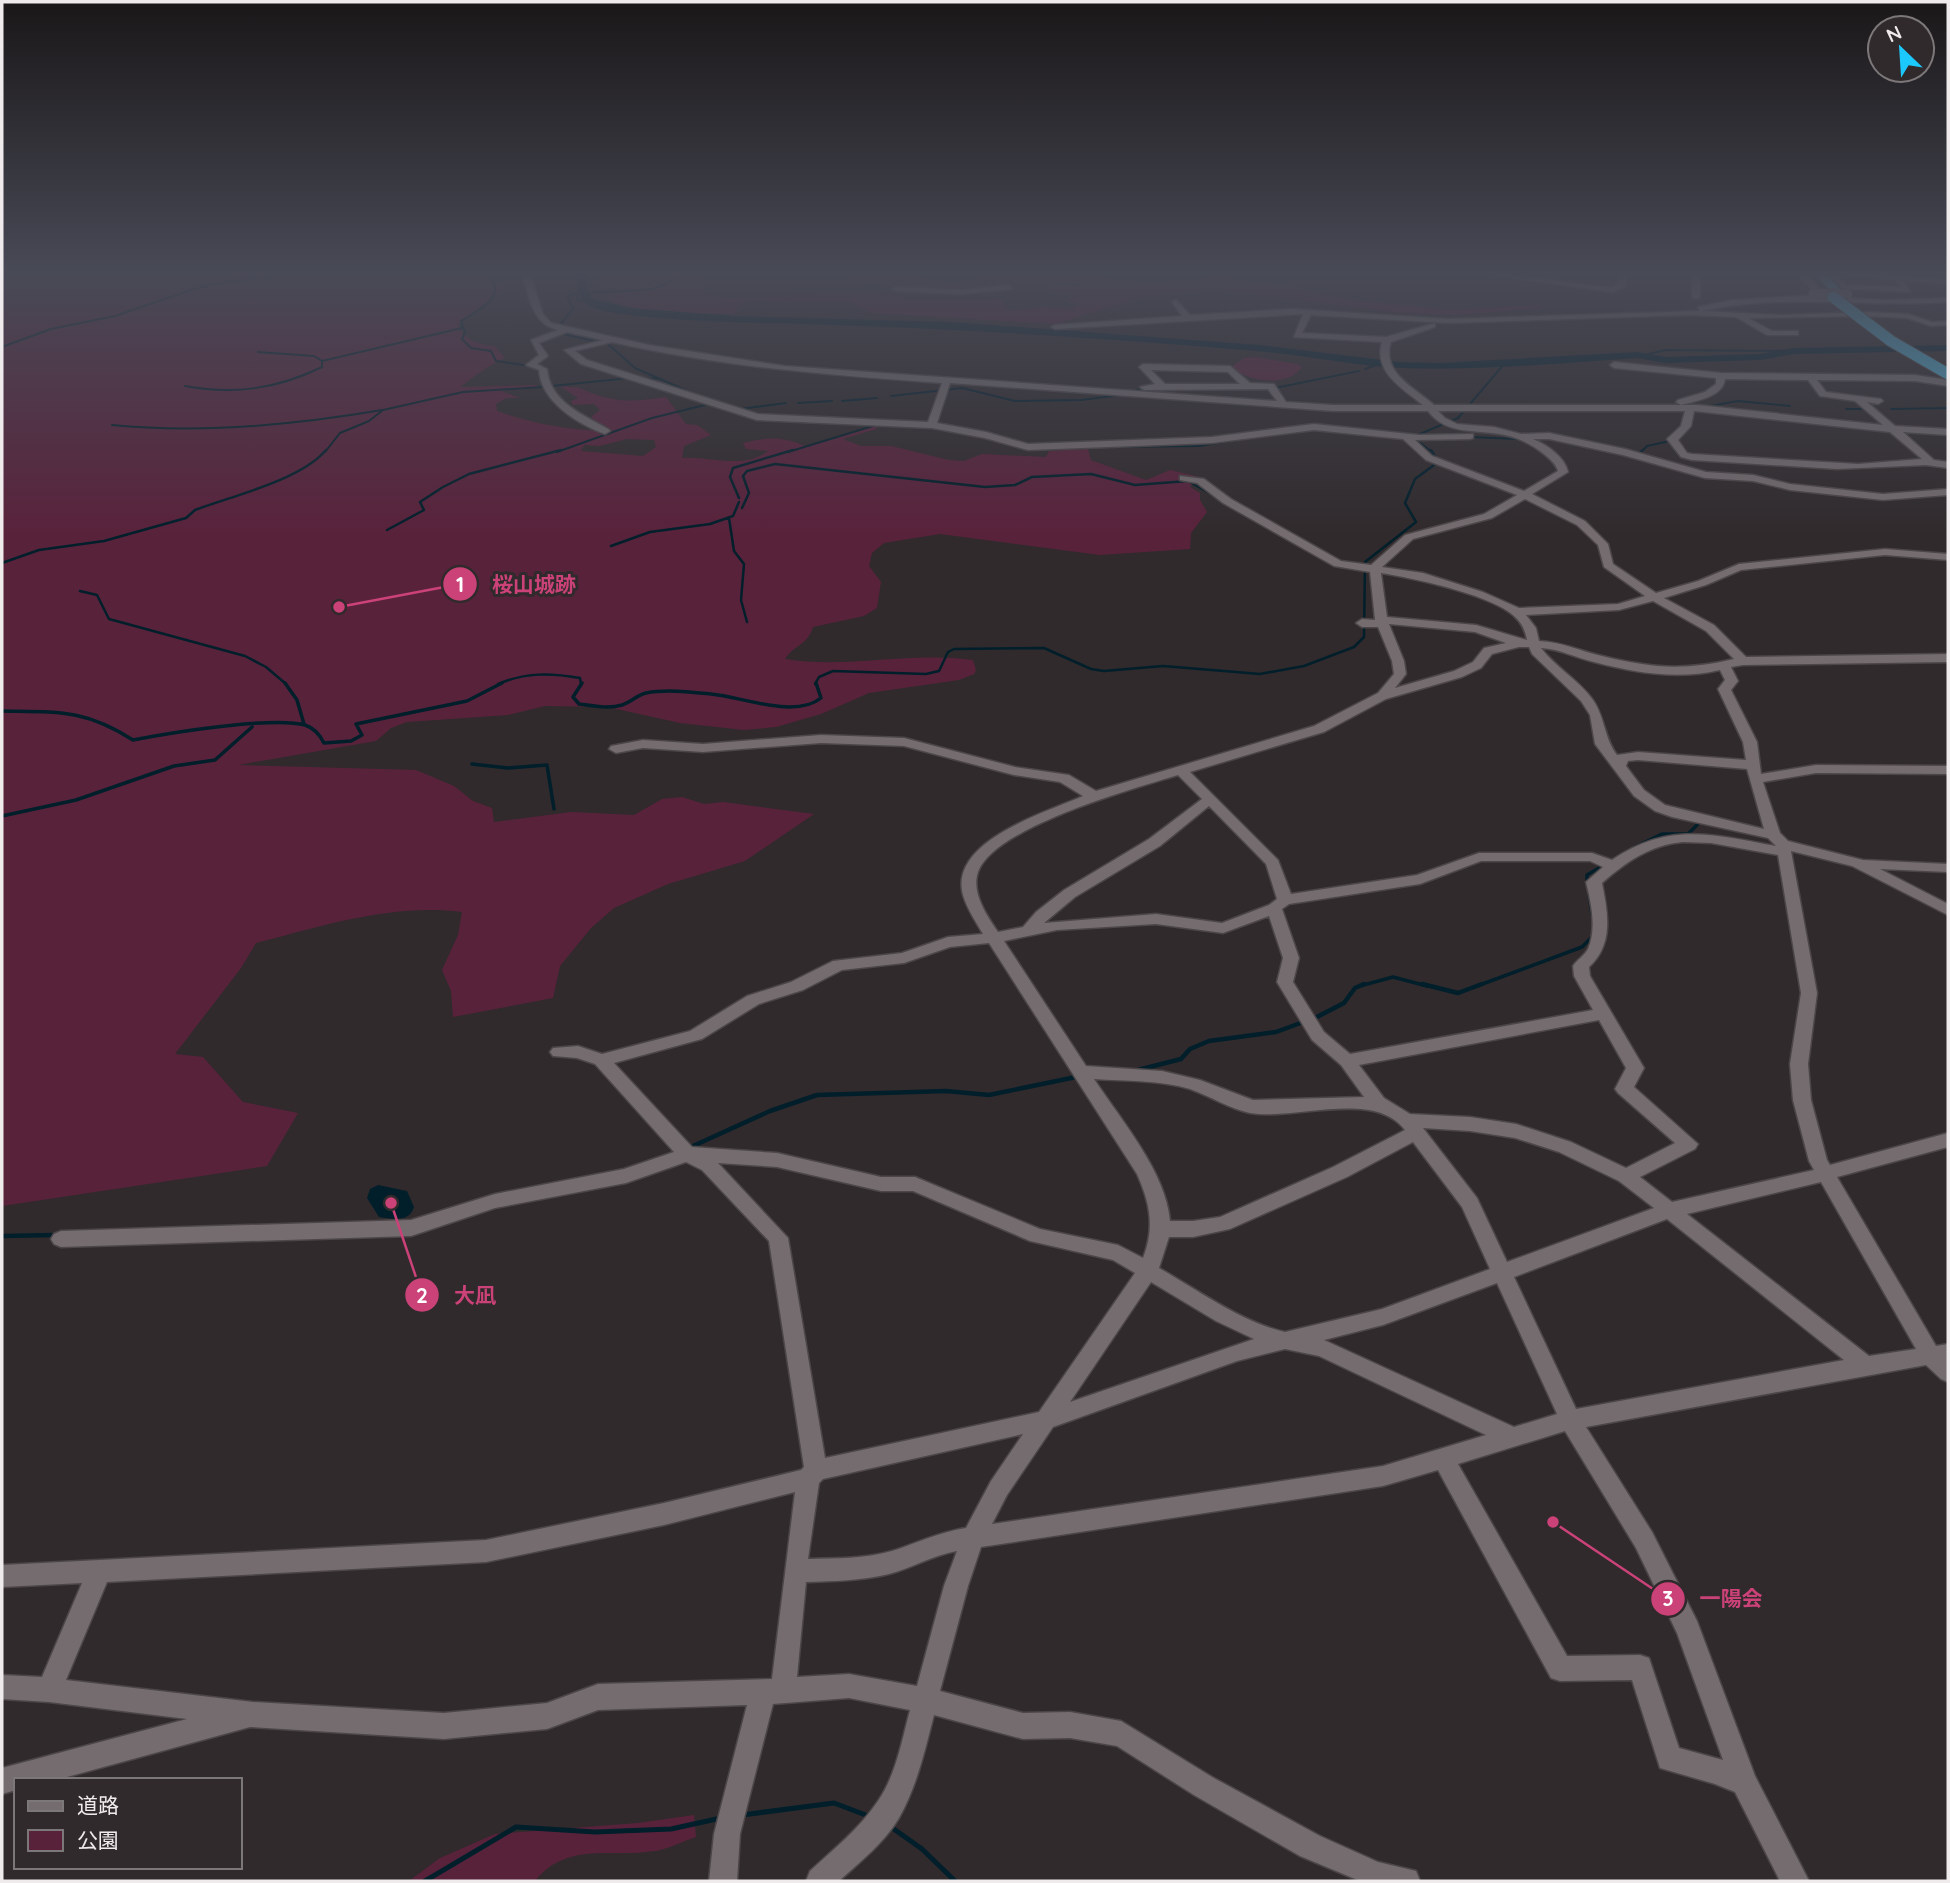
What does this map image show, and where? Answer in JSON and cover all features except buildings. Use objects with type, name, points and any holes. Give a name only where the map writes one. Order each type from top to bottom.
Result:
[{"type":"highway","points":[[1922,359],[1948,374]]},
{"type":"highway","points":[[1932,359],[1948,368]]},
{"type":"street","points":[[540,359],[530,365],[543,369],[547,386],[561,406],[605,431]]},
{"type":"street","points":[[580,359],[710,404],[761,416],[932,425],[1044,448],[1212,440],[1314,427],[1411,438],[1549,436],[1625,452],[1686,470],[1715,476],[1753,478],[1790,488],[1883,497],[1948,492]]},
{"type":"street","points":[[713,359],[764,367],[945,386],[1122,393],[1284,405],[1690,408],[1891,429],[1948,432]]},
{"type":"street","points":[[1369,566],[1417,534],[1481,518],[1525,496],[1559,477],[1563,469],[1553,457],[1524,436],[1510,431],[1447,423],[1406,391],[1390,371],[1387,359]]},
{"type":"street","points":[[1614,365],[1721,376],[1915,378],[1948,383]]},
{"type":"street","points":[[1160,385],[1143,367],[1230,369],[1248,386]]},
{"type":"street","points":[[1573,408],[1688,401],[1715,390],[1720,385],[1721,376]]},
{"type":"street","points":[[1811,377],[1823,394],[1878,401]]},
{"type":"street","points":[[1122,393],[1160,385],[1248,386],[1273,388],[1284,405]]},
{"type":"street","points":[[932,425],[945,386]]},
{"type":"street","points":[[1859,400],[1929,460]]},
{"type":"street","points":[[1690,408],[1690,419],[1681,433],[1672,439],[1684,455],[1692,457],[1851,467],[1893,466],[1929,460],[1948,465]]},
{"type":"street","points":[[1411,438],[1437,461],[1525,496],[1581,523],[1603,544],[1608,565],[1653,596],[1710,628],[1743,661]]},
{"type":"street","points":[[1686,470],[1695,466],[1692,457]]},
{"type":"street","points":[[1184,478],[1200,481],[1227,501],[1332,561],[1445,582],[1517,612],[1530,628],[1536,642],[1536,651],[1586,699],[1596,716],[1602,744],[1639,793],[1660,808],[1780,844],[1857,863],[1948,868]]},
{"type":"street","points":[[1517,612],[1619,607],[1702,583],[1739,567],[1885,552],[1948,557]]},
{"type":"street","points":[[1369,566],[1375,622],[1398,661],[1399,674],[1382,696]]},
{"type":"street","points":[[1375,622],[1476,629],[1519,643]]},
{"type":"street","points":[[820,1881],[872,1831],[889,1809],[908,1766],[956,1586],[973,1538],[999,1488],[1149,1269],[1163,1228],[1159,1201],[1145,1171],[993,938],[970,892],[970,874],[981,853],[1008,834],[1094,796],[1318,729],[1382,696],[1458,674],[1477,665],[1488,651],[1519,643],[1536,642],[1654,671],[1699,671],[1725,668],[1743,661],[1948,658]]},
{"type":"street","points":[[1725,668],[1732,681],[1724,690],[1750,742],[1753,772],[1780,844],[1809,993],[1800,1052],[1802,1100],[1823,1175],[1906,1310],[1939,1354],[1948,1373]]},
{"type":"street","points":[[616,749],[643,744],[703,748],[821,739],[904,742],[1014,771],[1064,778],[1094,796]]},
{"type":"street","points":[[1619,766],[1623,757],[1630,756],[1753,772],[1816,769],[1948,770]]},
{"type":"street","points":[[1180,769],[1273,863],[1291,958],[1285,982],[1308,1021],[1347,1061],[1378,1103],[1410,1127],[1470,1203],[1570,1420],[1644,1540],[1688,1629],[1744,1783],[1795,1881]]},
{"type":"street","points":[[1030,928],[1070,895],[1148,847],[1189,811],[1211,799]]},
{"type":"street","points":[[601,1060],[696,1035],[752,1000],[797,986],[839,965],[904,958],[948,942],[993,938],[1030,928],[1156,919],[1223,928],[1280,904],[1420,878],[1479,857],[1609,864],[1669,839],[1780,844]]},
{"type":"street","points":[[1857,863],[1948,910]]},
{"type":"street","points":[[1609,864],[1594,881],[1602,925],[1593,958],[1581,966],[1582,976],[1635,1069],[1625,1088],[1689,1144],[1626,1177]]},
{"type":"street","points":[[1347,1061],[1603,1014]]},
{"type":"street","points":[[559,1052],[578,1052],[601,1060],[687,1154],[709,1165],[778,1238],[812,1475],[773,1691],[727,1834],[723,1881]]},
{"type":"street","points":[[1082,1072],[1172,1079],[1194,1084],[1252,1107],[1378,1103]]},
{"type":"street","points":[[1163,1228],[1193,1229],[1223,1224],[1340,1172],[1410,1127],[1470,1124],[1516,1131],[1565,1147],[1626,1177],[1866,1365]]},
{"type":"street","points":[[2,1576],[486,1551],[664,1514],[812,1475],[1045,1420],[1237,1352],[1383,1317],[1488,1280],[1503,1270],[1670,1210],[1823,1175],[1948,1140]]},
{"type":"street","points":[[61,1239],[411,1228],[495,1201],[626,1176],[687,1154],[777,1160],[881,1184],[915,1184],[1037,1236],[1118,1253],[1223,1315],[1269,1337],[1296,1340],[1322,1348],[1510,1436]]},
{"type":"street","points":[[794,1571],[862,1569],[892,1562],[943,1542],[1383,1476],[1570,1420],[1939,1354]]},
{"type":"street","points":[[1443,1458],[1560,1669],[1640,1667],[1669,1759],[1717,1771],[1744,1783]]},
{"type":"street","points":[[49,1689],[99,1572]]},
{"type":"street","points":[[2,1687],[49,1689],[253,1715],[444,1726],[547,1716],[598,1697],[849,1686],[926,1700],[1023,1726],[1070,1725],[1121,1734],[1203,1786],[1310,1846],[1377,1875],[1406,1881]]},
{"type":"street","points":[[2,1781],[253,1715]]},
{"type":"green space","points":[[2,359],[503,359],[460,387],[536,385],[539,388],[501,391],[520,398],[506,398],[496,404],[497,411],[561,427],[600,431],[599,424],[591,417],[600,410],[594,404],[573,405],[571,401],[578,398],[561,387],[574,387],[620,400],[666,397],[686,424],[697,425],[711,435],[684,446],[682,458],[748,460],[768,451],[746,449],[743,443],[774,438],[805,446],[877,426],[876,429],[843,439],[861,446],[891,446],[964,461],[982,454],[1046,457],[1049,451],[1088,449],[1091,460],[1146,480],[1170,470],[1200,477],[1190,487],[1200,493],[1200,500],[1207,512],[1191,533],[1190,549],[1100,555],[940,534],[884,543],[872,553],[869,566],[881,582],[877,608],[864,616],[813,627],[804,642],[785,659],[808,662],[926,657],[973,660],[976,670],[974,674],[959,680],[869,693],[821,714],[776,727],[744,730],[680,723],[608,707],[545,706],[508,715],[407,722],[391,728],[376,741],[238,765],[416,770],[454,786],[473,801],[492,808],[494,822],[571,812],[634,815],[662,799],[682,797],[704,804],[723,802],[814,814],[745,861],[668,884],[614,908],[591,928],[560,966],[553,998],[453,1017],[451,991],[442,970],[458,935],[462,912],[436,910],[384,913],[332,923],[256,943],[241,968],[175,1054],[203,1057],[243,1102],[298,1113],[267,1166],[2,1206]],"holes":[[[627,439],[654,440],[656,447],[643,456],[581,451],[584,445],[599,446]]]},
{"type":"green space","points":[[1243,359],[1266,359],[1302,367],[1287,378],[1267,380],[1247,376],[1231,367]]},
{"type":"green space","points":[[694,1815],[696,1837],[655,1851],[591,1854],[561,1860],[535,1881],[409,1881],[440,1858],[495,1834],[638,1823]]},
{"type":"water","points":[[378,1185],[407,1191],[414,1207],[412,1212],[400,1219],[379,1217],[367,1198],[370,1189]]},
{"type":"waterway","points":[[319,359],[322,361]]},
{"type":"waterway","points":[[322,361],[331,359]]},
{"type":"waterway","points":[[495,359],[530,366]]},
{"type":"waterway","points":[[625,359],[635,368],[660,379]]},
{"type":"waterway","points":[[1349,359],[1399,365],[1441,366],[1568,359]]},
{"type":"waterway","points":[[1659,359],[1701,359]]},
{"type":"waterway","points":[[185,386],[238,390],[272,385],[322,367],[322,361]]},
{"type":"waterway","points":[[1365,369],[1382,363]]},
{"type":"waterway","points":[[1415,436],[1458,418],[1505,363]]},
{"type":"waterway","points":[[1275,388],[1359,371]]},
{"type":"waterway","points":[[551,386],[630,378]]},
{"type":"waterway","points":[[641,378],[660,379]]},
{"type":"waterway","points":[[660,379],[692,393]]},
{"type":"waterway","points":[[325,452],[340,433],[369,421],[383,410],[463,392],[543,387]]},
{"type":"waterway","points":[[891,396],[962,388],[1015,401],[1081,400],[1121,395]]},
{"type":"waterway","points":[[1130,392],[1145,388]]},
{"type":"waterway","points":[[842,401],[877,398]]},
{"type":"waterway","points":[[798,403],[832,401]]},
{"type":"waterway","points":[[1704,407],[1738,401],[1790,406]]},
{"type":"waterway","points":[[740,409],[786,403]]},
{"type":"waterway","points":[[557,452],[652,418],[709,404]]},
{"type":"waterway","points":[[1891,409],[1948,408]]},
{"type":"waterway","points":[[1846,409],[1867,409]]},
{"type":"waterway","points":[[112,425],[214,428],[315,420],[382,410]]},
{"type":"waterway","points":[[788,452],[876,425]]},
{"type":"waterway","points":[[1102,447],[1199,446],[1255,437]]},
{"type":"waterway","points":[[1471,437],[1516,439]]},
{"type":"waterway","points":[[1415,439],[1432,452]]},
{"type":"waterway","points":[[1418,439],[1442,439]]},
{"type":"waterway","points":[[1643,450],[1647,446],[1670,441]]},
{"type":"waterway","points":[[1039,449],[1067,449]]},
{"type":"waterway","points":[[2,563],[39,550],[104,541],[186,518],[195,510],[246,493],[300,470],[326,450]]},
{"type":"waterway","points":[[387,530],[424,510],[420,502],[469,474],[561,450]]},
{"type":"waterway","points":[[739,498],[730,477],[733,468],[793,450]]},
{"type":"waterway","points":[[815,684],[819,677],[833,671],[926,674],[939,671],[948,652],[954,649],[1044,648],[1091,669],[1104,671],[1163,666],[1260,674],[1304,666],[1354,647],[1364,637],[1365,562],[1416,522],[1405,503],[1415,479],[1434,465],[1436,458],[1431,450]]},
{"type":"waterway","points":[[1639,453],[1643,450]]},
{"type":"waterway","points":[[742,508],[749,493],[743,476],[747,471],[775,464],[985,487],[1015,485],[1032,477],[1091,474],[1135,485],[1188,481],[1213,495]]},
{"type":"waterway","points":[[1707,477],[1724,479]]},
{"type":"waterway","points":[[611,546],[650,532],[710,524],[733,516],[739,502]]},
{"type":"waterway","points":[[729,518],[734,551],[744,564],[741,600],[747,622]]},
{"type":"waterway","points":[[80,591],[97,595],[109,619],[245,656],[266,667],[285,683]]},
{"type":"waterway","points":[[498,684],[519,677],[549,675],[580,678],[581,684]]},
{"type":"waterway","points":[[285,683],[297,700],[304,724]]},
{"type":"waterway","points":[[2,711],[55,712],[85,717],[133,740],[220,726],[290,723],[311,728],[324,743],[351,741],[362,735],[356,724],[467,701],[502,683]]},
{"type":"waterway","points":[[582,683],[573,697],[579,704],[606,707],[622,705],[646,693],[671,691],[797,707],[821,698],[816,683]]},
{"type":"waterway","points":[[2,816],[76,800],[174,766],[215,760],[252,727]]},
{"type":"waterway","points":[[472,764],[508,768],[547,765],[554,809]]},
{"type":"waterway","points":[[1635,847],[1662,834],[1688,834],[1700,822]]},
{"type":"waterway","points":[[1587,883],[1587,875],[1604,865]]},
{"type":"waterway","points":[[1589,894],[1592,914]]},
{"type":"waterway","points":[[1477,986],[1582,947],[1594,935]]},
{"type":"waterway","points":[[1360,986],[1393,977],[1427,986]]},
{"type":"waterway","points":[[1313,1019],[1344,1003],[1355,988],[1364,984]]},
{"type":"waterway","points":[[1422,984],[1458,993],[1482,984]]},
{"type":"waterway","points":[[1138,1070],[1181,1059],[1190,1049],[1209,1041],[1276,1032],[1306,1021]]},
{"type":"waterway","points":[[693,1146],[770,1111],[817,1095],[946,1091],[989,1095],[1076,1077]]},
{"type":"waterway","points":[[2,1236],[56,1235]]},
{"type":"waterway","points":[[742,1815],[834,1803],[871,1817]]},
{"type":"waterway","points":[[425,1881],[516,1827],[595,1832],[671,1829],[721,1818]]},
{"type":"waterway","points":[[891,1827],[922,1849],[955,1881]]},
{"type":"place","name":"桜山城跡","points":[[339,607]]},
{"type":"place","name":"大凪","points":[[391,1203]]},
{"type":"place","name":"一陽会","points":[[1553,1522]]}]
